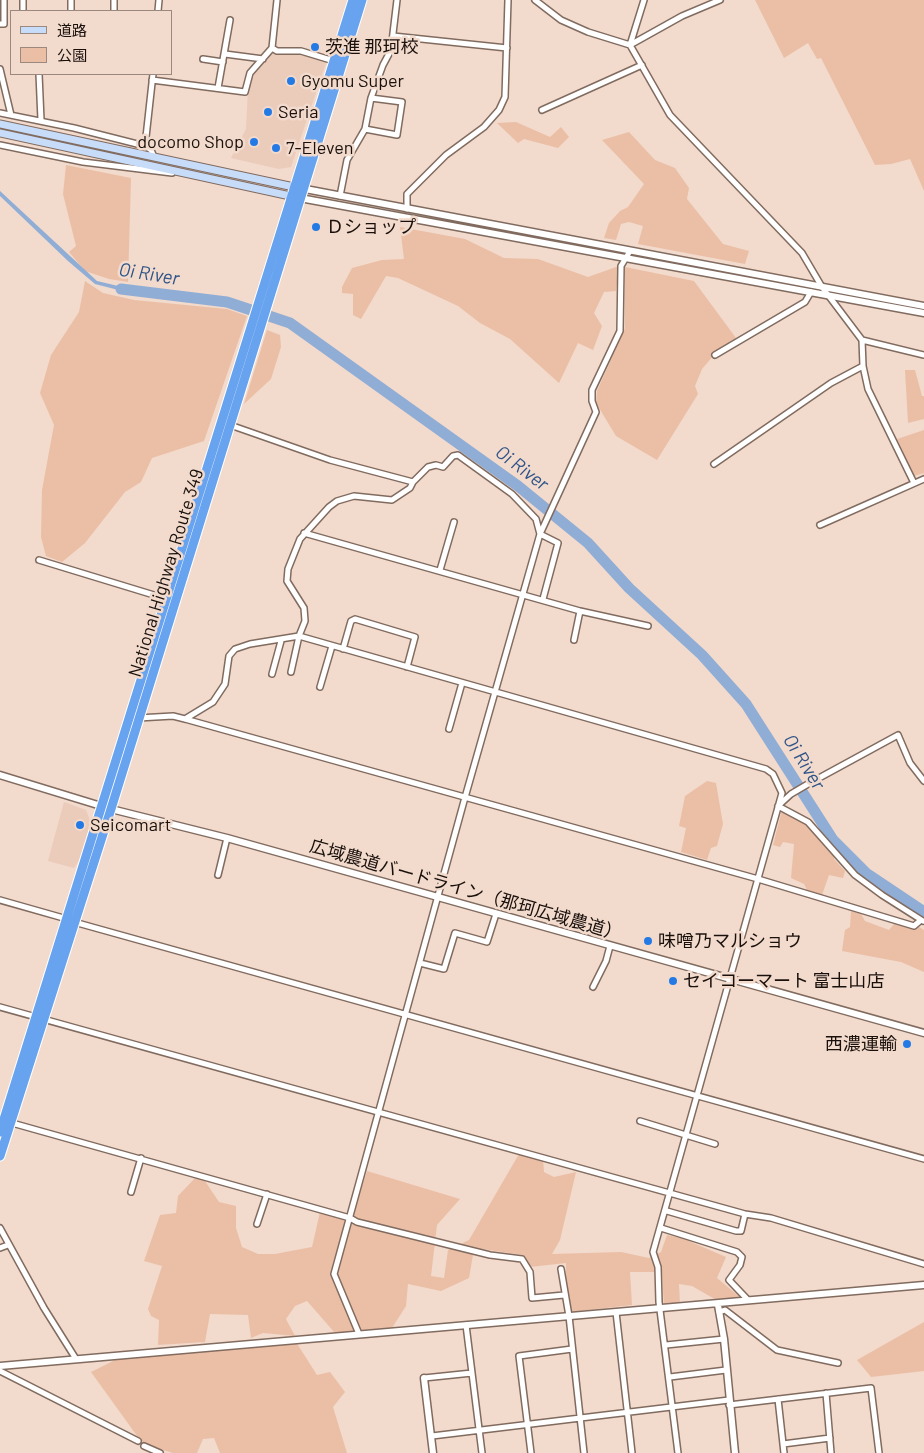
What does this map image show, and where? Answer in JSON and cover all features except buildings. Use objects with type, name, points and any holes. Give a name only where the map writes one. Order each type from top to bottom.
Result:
[{"type":"highway","name":"National Highway Route 349","points":[[299,188],[353,0]]},
{"type":"highway","name":"National Highway Route 349","points":[[0,1156],[12,1123],[101,806],[134,716],[230,425],[262,305],[362,0]]},
{"type":"highway","name":"National Highway Route 349","points":[[70,920],[111,809],[166,599],[257,322]]},
{"type":"highway","name":"National Highway Route 349","points":[[0,1132],[41,1018]]},
{"type":"main road","points":[[0,124],[299,188]]},
{"type":"main road","points":[[0,133],[296,197]]},
{"type":"street","points":[[0,24],[4,24],[4,0]]},
{"type":"street","points":[[145,146],[152,77],[245,92],[250,73],[272,48],[277,0]]},
{"type":"street","points":[[340,196],[347,160],[364,129],[371,98],[391,50],[397,0]]},
{"type":"street","points":[[407,209],[407,194],[446,155],[484,127],[499,110],[505,96],[508,0]]},
{"type":"street","points":[[535,0],[561,20],[588,32],[630,45],[670,115],[802,253],[822,287],[862,340],[863,366],[868,388],[914,483]]},
{"type":"street","points":[[630,45],[644,0]]},
{"type":"street","points":[[630,45],[682,16],[720,0]]},
{"type":"street","points":[[218,88],[230,20]]},
{"type":"street","points":[[393,36],[507,48]]},
{"type":"street","points":[[272,48],[301,52],[334,61]]},
{"type":"street","points":[[224,54],[263,59]]},
{"type":"street","points":[[202,59],[223,62]]},
{"type":"street","points":[[542,110],[642,65]]},
{"type":"street","points":[[0,69],[3,88],[11,115]]},
{"type":"street","points":[[39,75],[41,120]]},
{"type":"street","points":[[364,129],[397,135],[402,102],[371,98]]},
{"type":"street","points":[[0,113],[41,120],[145,146],[151,150],[154,157]]},
{"type":"street","points":[[0,145],[83,162],[165,173],[180,172]]},
{"type":"street","points":[[299,188],[924,306]]},
{"type":"street","points":[[296,197],[924,313]]},
{"type":"street","points":[[359,1334],[334,1274],[540,534],[596,412],[592,401],[592,390],[620,331],[621,266],[630,251]]},
{"type":"street","points":[[715,356],[805,302],[811,292]]},
{"type":"street","points":[[862,340],[924,355]]},
{"type":"street","points":[[714,464],[831,383],[863,366]]},
{"type":"street","points":[[230,425],[330,460],[413,482]]},
{"type":"street","points":[[291,672],[299,636],[305,621],[304,608],[287,581],[288,569],[304,533],[337,501],[354,496],[392,500],[410,488],[413,482],[428,467],[436,465],[443,468],[453,456],[458,455],[512,494],[536,519],[540,534],[558,543],[543,599]]},
{"type":"street","points":[[820,525],[924,479]]},
{"type":"street","points":[[440,570],[454,522]]},
{"type":"street","points":[[304,533],[580,611],[648,626]]},
{"type":"street","points":[[39,560],[166,599]]},
{"type":"street","points":[[574,640],[580,611]]},
{"type":"street","points":[[343,649],[351,620],[354,619],[415,637],[407,667]]},
{"type":"street","points":[[185,719],[213,702],[225,684],[229,656],[235,649],[250,644],[281,641],[299,636],[766,769],[773,774],[780,784],[782,792],[653,1252],[658,1267],[659,1302],[662,1308],[678,1453]]},
{"type":"street","points":[[272,674],[281,641]]},
{"type":"street","points":[[320,688],[332,646]]},
{"type":"street","points":[[449,729],[462,683]]},
{"type":"street","points":[[134,716],[173,716],[185,719],[465,799],[758,879],[914,926],[923,921],[882,896],[855,875],[808,822],[778,806]]},
{"type":"street","points":[[778,806],[791,794],[898,735],[910,763],[924,781]]},
{"type":"street","name":"広域農道バードライン（那珂広域農道）","points":[[0,775],[111,809],[227,838],[924,1033]]},
{"type":"street","points":[[218,875],[227,838]]},
{"type":"street","points":[[0,900],[924,1159]]},
{"type":"street","points":[[420,963],[444,969],[455,933],[487,942],[496,914]]},
{"type":"street","points":[[594,987],[606,961],[610,946]]},
{"type":"street","points":[[0,1006],[745,1214],[771,1218],[924,1264]]},
{"type":"street","points":[[640,1121],[715,1144]]},
{"type":"street","points":[[12,1123],[267,1194],[350,1218],[357,1222],[481,1253],[508,1259],[522,1259],[530,1272],[532,1298],[564,1295]]},
{"type":"street","points":[[131,1192],[141,1158]]},
{"type":"street","points":[[257,1224],[267,1194]]},
{"type":"street","points":[[666,1210],[736,1231],[741,1231],[745,1214]]},
{"type":"street","points":[[0,1228],[76,1359]]},
{"type":"street","points":[[661,1228],[738,1252],[742,1257],[740,1265],[729,1280],[748,1300]]},
{"type":"street","points":[[0,1248],[8,1244]]},
{"type":"street","points":[[561,1269],[569,1316],[584,1453]]},
{"type":"street","points":[[0,1366],[662,1308],[718,1308],[748,1300],[924,1285]]},
{"type":"street","points":[[718,1308],[724,1339],[729,1403],[736,1453]]},
{"type":"street","points":[[718,1308],[725,1310],[777,1350],[838,1363]]},
{"type":"street","points":[[616,1312],[632,1453]]},
{"type":"street","points":[[466,1325],[482,1453]]},
{"type":"street","points":[[666,1346],[724,1339]]},
{"type":"street","points":[[531,1453],[519,1356],[572,1349]]},
{"type":"street","points":[[670,1377],[726,1370]]},
{"type":"street","points":[[0,1372],[138,1441]]},
{"type":"street","points":[[433,1453],[424,1378],[472,1374]]},
{"type":"street","points":[[432,1436],[627,1412],[778,1399],[872,1388],[879,1453]]},
{"type":"street","points":[[826,1393],[831,1453]]},
{"type":"street","points":[[778,1399],[784,1453]]},
{"type":"street","points":[[783,1444],[830,1438]]},
{"type":"street","points":[[151,1453],[144,1446],[160,1453]]},
{"type":"shaded area","points":[[270,52],[302,53],[327,60],[291,167],[279,169],[231,158],[246,129],[248,89],[257,68]]},
{"type":"shaded area","points":[[64,802],[86,810],[91,823],[81,858],[74,868],[48,861]]},
{"type":"green space","points":[[755,0],[924,0],[924,191],[910,159],[891,164],[875,165],[821,58],[817,59],[808,43],[784,58]]},
{"type":"green space","points":[[516,122],[550,137],[561,127],[569,137],[558,148],[524,139],[518,143],[497,123]]},
{"type":"green space","points":[[629,132],[655,160],[675,168],[689,188],[687,199],[723,244],[749,251],[745,264],[638,244],[643,226],[629,222],[621,224],[616,240],[604,238],[609,223],[620,211],[628,207],[644,184],[602,140]]},
{"type":"green space","points":[[66,165],[131,178],[128,282],[109,279],[85,271],[69,252],[76,246],[63,194]]},
{"type":"green space","points":[[400,227],[465,239],[504,258],[538,259],[588,277],[619,266],[616,291],[604,292],[594,313],[602,326],[593,350],[578,343],[559,383],[510,339],[480,323],[458,306],[398,278],[386,276],[361,319],[353,315],[353,294],[342,293],[342,287],[352,268],[382,260],[404,259]]},
{"type":"green space","points":[[625,267],[694,281],[736,338],[714,355],[702,369],[695,386],[698,394],[657,460],[616,436],[596,403],[597,391],[625,328]]},
{"type":"green space","points":[[85,281],[103,293],[134,300],[227,309],[247,316],[204,441],[152,458],[141,482],[125,492],[85,543],[62,562],[46,556],[41,537],[42,490],[54,425],[40,393],[51,355],[79,312]]},
{"type":"green space","points":[[267,330],[280,335],[281,347],[271,379],[244,404]]},
{"type":"green space","points":[[905,370],[915,370],[922,396],[924,396],[924,419],[908,423]]},
{"type":"green space","points":[[924,430],[924,473],[914,476],[897,439]]},
{"type":"green space","points":[[707,781],[716,783],[723,824],[717,846],[711,848],[707,860],[681,852],[686,828],[679,826],[685,796]]},
{"type":"green space","points":[[782,810],[807,824],[834,854],[834,859],[845,871],[843,878],[829,875],[822,895],[808,892],[804,884],[791,878],[794,844],[783,842],[780,847],[773,845]]},
{"type":"green space","points":[[851,911],[861,914],[865,921],[889,930],[894,924],[909,921],[924,930],[924,972],[901,962],[842,951],[845,930],[850,927]]},
{"type":"green space","points":[[519,1154],[543,1159],[544,1172],[554,1177],[576,1172],[560,1240],[552,1254],[621,1252],[649,1258],[661,1252],[667,1235],[684,1239],[726,1257],[717,1278],[741,1298],[718,1301],[692,1286],[679,1284],[680,1305],[664,1305],[662,1272],[630,1272],[632,1305],[571,1312],[566,1290],[566,1263],[530,1267],[523,1255],[482,1249],[473,1255],[469,1278],[441,1291],[408,1284],[406,1306],[392,1328],[335,1333],[307,1301],[295,1306],[286,1319],[295,1336],[263,1333],[251,1338],[248,1315],[210,1314],[205,1342],[158,1345],[159,1320],[151,1316],[148,1309],[162,1266],[144,1261],[160,1215],[176,1213],[178,1196],[196,1177],[205,1181],[219,1202],[236,1206],[236,1228],[242,1247],[258,1254],[275,1254],[312,1247],[320,1212],[350,1222],[367,1171],[460,1199],[437,1225],[431,1276],[444,1278],[448,1250],[469,1240]]},
{"type":"green space","points":[[924,1322],[924,1371],[871,1377],[857,1360]]},
{"type":"green space","points":[[296,1342],[317,1375],[330,1372],[345,1392],[333,1407],[347,1453],[220,1453],[214,1438],[203,1439],[197,1453],[173,1453],[147,1445],[140,1440],[91,1372],[121,1357]]},
{"type":"water","points":[[0,191],[97,281],[135,290],[134,294],[95,284],[0,196]]},
{"type":"waterway","name":"Oi River","points":[[121,289],[227,302],[290,323],[518,486],[588,543],[629,588],[702,655],[746,704],[833,840],[866,873],[924,912]]},
{"type":"place","name":"茨進 那珂校","points":[[315,47]]},
{"type":"place","name":"Gyomu Super","points":[[291,81]]},
{"type":"place","name":"Seria","points":[[268,112]]},
{"type":"place","name":"docomo Shop","points":[[254,142]]},
{"type":"place","name":"7-Eleven","points":[[276,148]]},
{"type":"place","name":"Ｄショップ","points":[[316,227]]},
{"type":"place","name":"Seicomart","points":[[80,825]]},
{"type":"place","name":"味噌乃マルショウ","points":[[648,941]]},
{"type":"place","name":"セイコーマート 富士山店","points":[[673,981]]},
{"type":"place","name":"西濃運輸","points":[[907,1044]]}]
